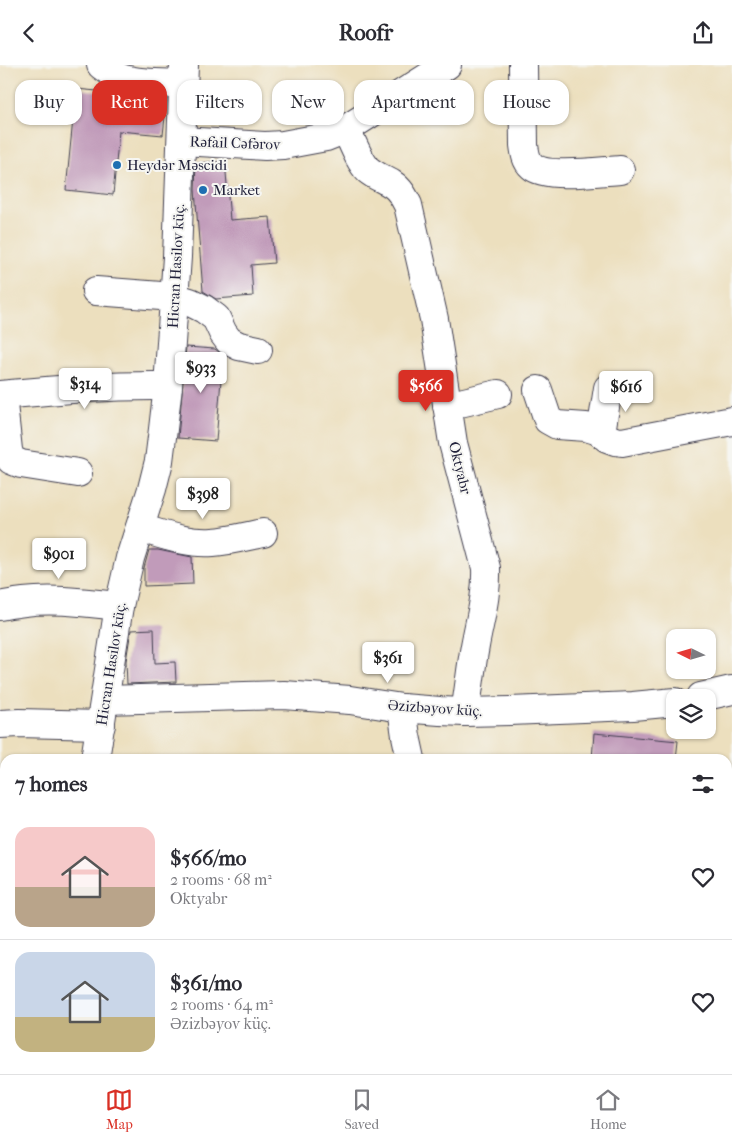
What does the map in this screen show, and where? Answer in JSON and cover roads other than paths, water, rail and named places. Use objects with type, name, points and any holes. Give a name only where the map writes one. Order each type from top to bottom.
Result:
[{"type":"street","points":[[101,65],[109,72],[123,79],[146,83],[184,74]]},
{"type":"street","name":"Rəfail Cəfərov","points":[[182,141],[265,146],[283,145],[326,137],[346,129],[448,65]]},
{"type":"street","points":[[523,65],[524,145],[526,158],[532,167],[542,172],[561,173],[620,170]]},
{"type":"street","name":"Hicran Hasilov küç.","points":[[96,754],[119,606],[130,558],[159,461],[168,387],[177,257],[184,74]]},
{"type":"street","name":"Oktyabr","points":[[346,129],[367,169],[402,192],[408,205],[434,319],[453,443],[486,568],[487,586],[475,646],[466,712]]},
{"type":"street","points":[[96,291],[174,297],[190,302],[216,318],[229,341],[258,351]]},
{"type":"street","points":[[78,473],[12,461],[8,450],[1,395],[106,387],[168,387]]},
{"type":"street","points":[[601,433],[608,388]]},
{"type":"street","points":[[538,390],[548,420],[557,425],[586,427],[596,430],[615,441],[622,442],[732,421]]},
{"type":"street","points":[[447,406],[498,394]]},
{"type":"street","points":[[140,529],[175,539],[213,542],[264,533]]},
{"type":"street","points":[[0,605],[24,601],[73,601],[119,606]]},
{"type":"street","points":[[716,694],[732,690]]},
{"type":"street","name":"Əzizbəyov küç.","points":[[0,724],[284,695],[350,700],[402,708],[466,712],[624,707],[666,704]]},
{"type":"street","points":[[402,708],[411,754]]},
{"type":"place","name":"Heydər Məscidi","points":[[117,165]]},
{"type":"place","name":"Market","points":[[203,190]]}]
